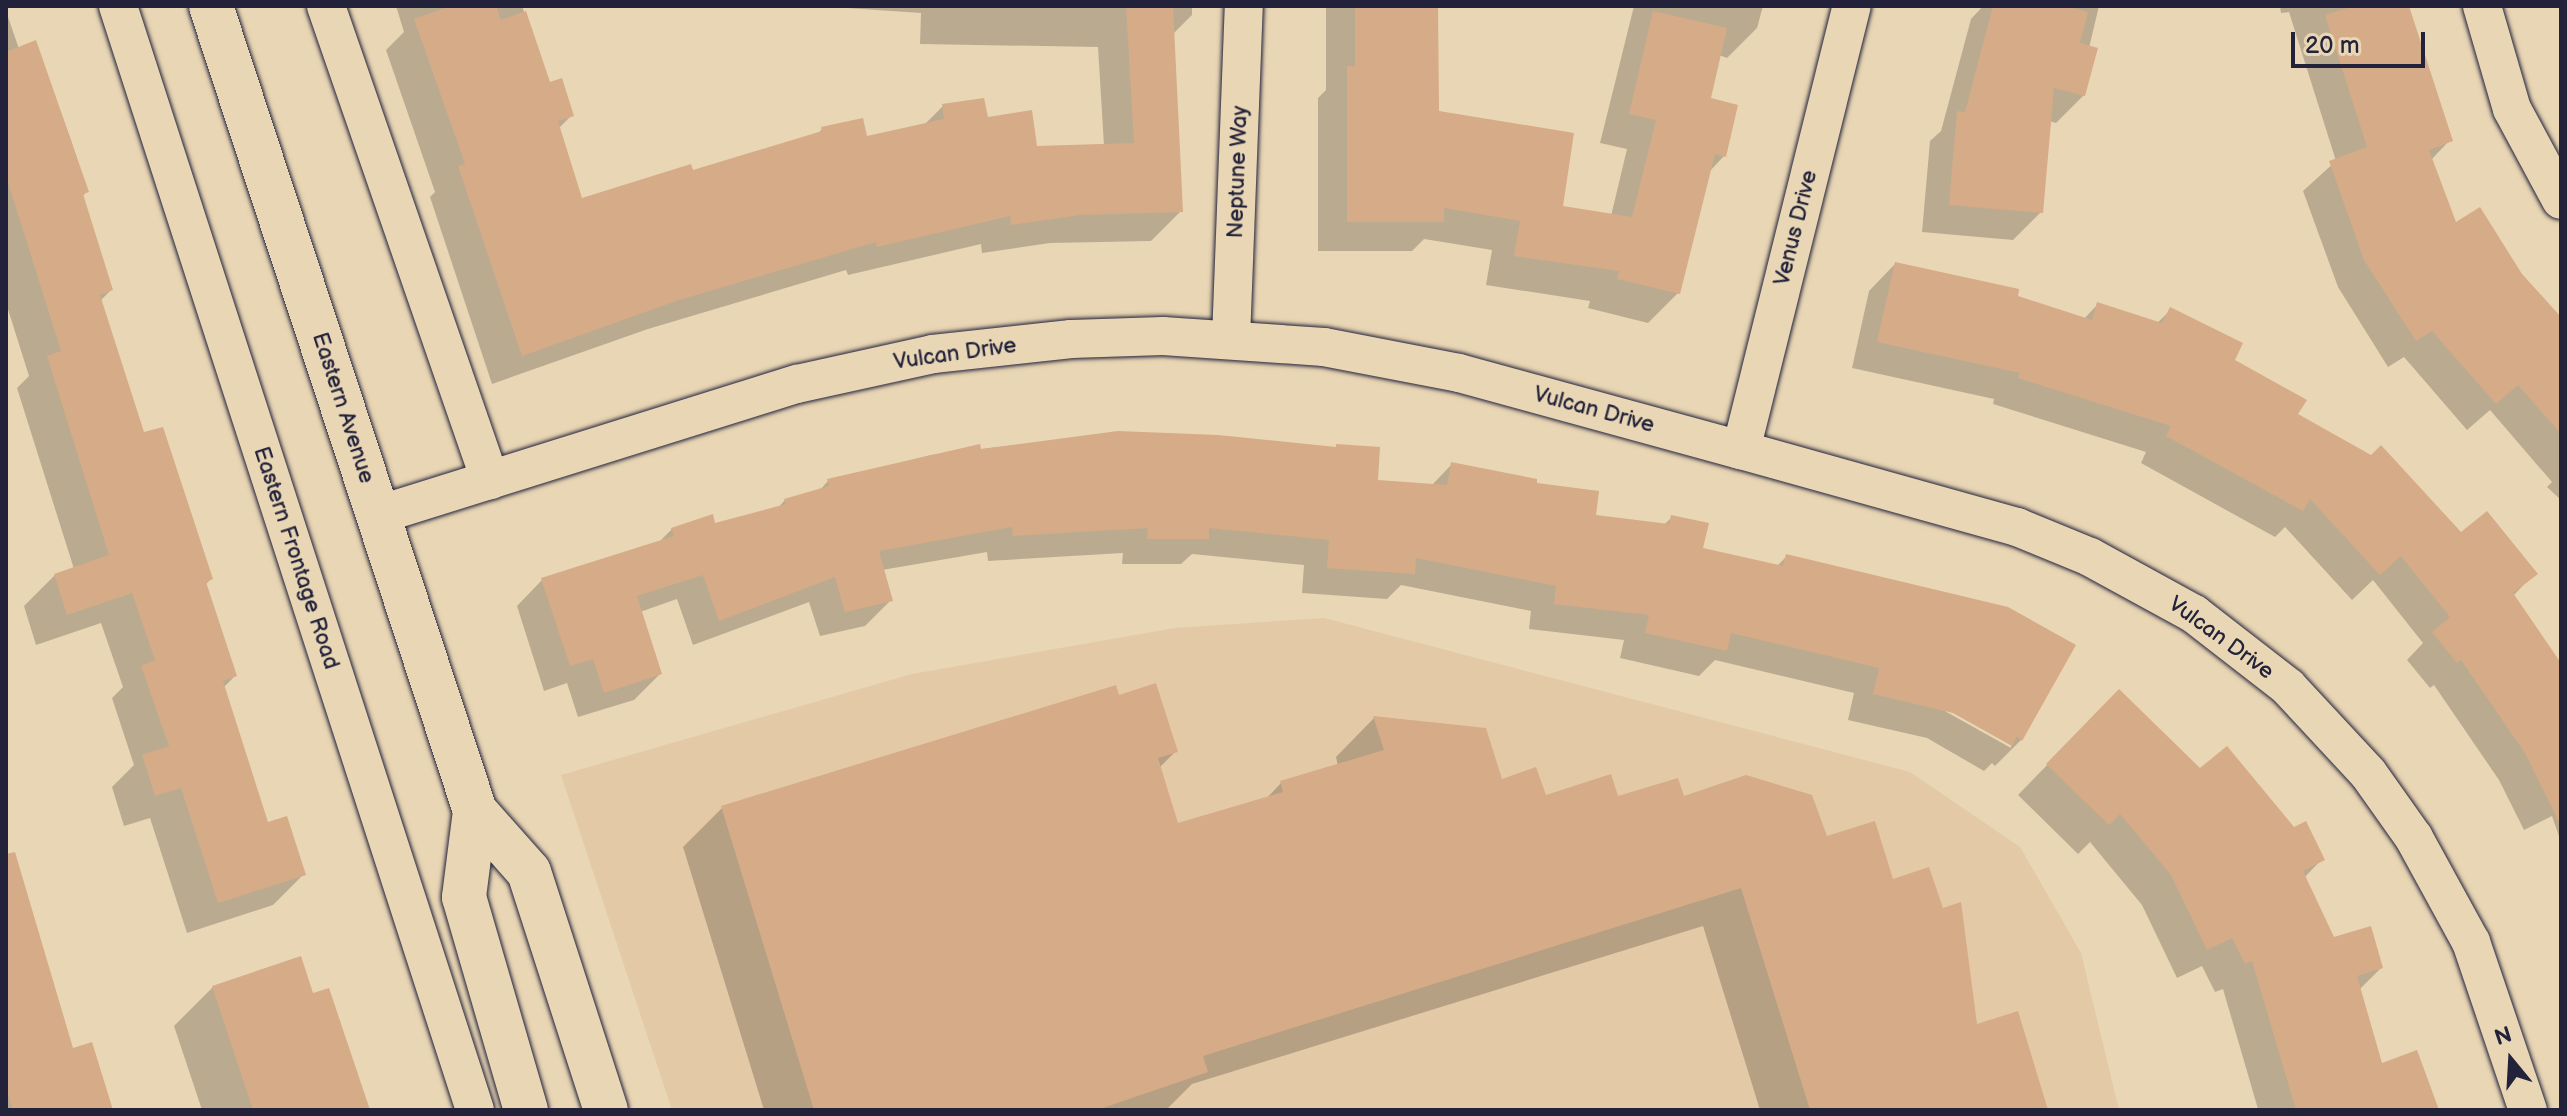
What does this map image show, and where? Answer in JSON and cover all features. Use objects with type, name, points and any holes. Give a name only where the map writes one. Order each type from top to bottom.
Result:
[{"type":"main road","name":"Eastern Avenue","points":[[211,6],[475,811],[529,872],[606,1110]]},
{"type":"main road","name":"Eastern Avenue","points":[[475,811],[464,897],[526,1110]]},
{"type":"street","name":"Eastern Frontage Road","points":[[118,6],[475,1110]]},
{"type":"street","points":[[326,6],[490,480]]},
{"type":"street","name":"Neptune Way","points":[[1231,339],[1244,6]]},
{"type":"street","name":"Venus Drive","points":[[1741,450],[1852,6]]},
{"type":"street","points":[[2482,6],[2512,109],[2561,200]]},
{"type":"street","name":"Vulcan Drive","points":[[378,515],[797,384],[933,354],[1071,339],[1231,339],[1324,347],[1459,373],[1741,450],[2017,527],[2090,557],[2194,614],[2288,687],[2368,773],[2414,838],[2471,942],[2528,1110]]},
{"type":"shaded area","points":[[1324,618],[1910,772],[2020,847],[2081,953],[2119,1110],[672,1110],[561,775],[912,674],[1175,628]]},
{"type":"building","points":[[451,6],[496,6],[501,20],[526,11],[550,82],[562,78],[574,116],[558,121],[582,198],[691,164],[693,170],[822,131],[821,127],[863,118],[867,136],[944,119],[942,104],[984,98],[988,117],[1032,110],[1037,146],[1134,143],[1126,6],[1173,6],[1183,212],[1081,215],[1011,225],[1010,216],[877,247],[876,242],[679,300],[522,356],[458,166],[465,164],[414,19]]},
{"type":"building","points":[[1355,6],[1438,6],[1439,111],[1574,133],[1563,206],[1632,217],[1656,120],[1629,114],[1653,11],[1727,28],[1711,98],[1738,105],[1726,157],[1715,154],[1680,294],[1617,279],[1619,271],[1514,256],[1520,221],[1444,208],[1444,222],[1347,222],[1347,66],[1355,66]]},
{"type":"building","points":[[1993,6],[2066,6],[2088,12],[2080,43],[2098,48],[2085,96],[2054,88],[2043,213],[1949,205],[1957,111],[1965,112]]},
{"type":"building","points":[[2354,6],[2409,6],[2453,141],[2429,150],[2456,222],[2480,207],[2522,274],[2561,317],[2561,434],[2518,385],[2496,404],[2432,331],[2416,341],[2364,260],[2329,161],[2367,147],[2325,15]]},
{"type":"building","points":[[36,40],[89,192],[83,194],[113,290],[100,295],[144,432],[163,427],[213,579],[206,582],[237,676],[223,681],[268,822],[287,816],[306,875],[218,903],[181,788],[155,796],[142,755],[169,746],[141,666],[155,660],[132,593],[67,615],[54,574],[109,555],[47,356],[61,351],[6,176],[6,52]]},
{"type":"building","points":[[1895,262],[2019,289],[2018,296],[2092,320],[2097,302],[2162,323],[2170,307],[2243,343],[2235,360],[2307,400],[2298,414],[2371,455],[2381,445],[2461,532],[2487,511],[2538,574],[2513,593],[2561,663],[2561,826],[2525,753],[2461,660],[2457,663],[2432,632],[2450,617],[2401,556],[2380,575],[2310,499],[2303,511],[2166,436],[2171,426],[2018,378],[2020,373],[1877,342]]},
{"type":"building","points":[[1118,431],[1218,435],[1336,447],[1336,444],[1380,447],[1378,480],[1447,485],[1451,462],[1537,479],[1537,483],[1599,491],[1596,515],[1669,524],[1671,515],[1709,523],[1703,548],[1783,566],[1786,554],[2008,607],[2076,645],[2022,741],[2017,736],[2012,746],[1953,713],[1873,694],[1879,668],[1731,633],[1727,651],[1645,633],[1649,615],[1554,604],[1556,586],[1416,558],[1415,574],[1327,568],[1329,540],[1209,528],[1209,539],[1147,539],[1148,528],[1013,536],[1012,527],[879,551],[893,601],[845,612],[835,577],[719,621],[703,575],[637,596],[662,674],[604,693],[593,659],[570,666],[541,578],[674,536],[671,528],[713,514],[715,523],[786,504],[784,499],[829,486],[827,479],[980,444],[981,449]]},
{"type":"building","points":[[1156,683],[1178,752],[1158,758],[1178,823],[1283,792],[1280,781],[1384,750],[1373,716],[1486,728],[1502,779],[1536,767],[1546,795],[1611,774],[1618,796],[1678,778],[1684,796],[1746,775],[1812,795],[1827,836],[1875,821],[1893,879],[1929,867],[1943,908],[1961,902],[1977,1024],[2018,1011],[2048,1110],[1810,1110],[1741,888],[1203,1056],[1208,1072],[1097,1110],[814,1110],[721,806],[1116,685],[1119,695]]},
{"type":"building","points":[[2119,689],[2200,768],[2227,746],[2294,827],[2306,821],[2325,860],[2303,871],[2334,937],[2371,926],[2383,968],[2357,976],[2382,1063],[2417,1050],[2439,1110],[2296,1110],[2252,961],[2245,964],[2232,938],[2207,950],[2171,875],[2120,814],[2109,825],[2046,764]]},
{"type":"building","points":[[15,852],[73,1048],[92,1042],[113,1110],[13,1110],[6,1089],[6,854]]},
{"type":"building","points":[[301,956],[313,993],[329,988],[370,1110],[253,1110],[212,986]]}]
